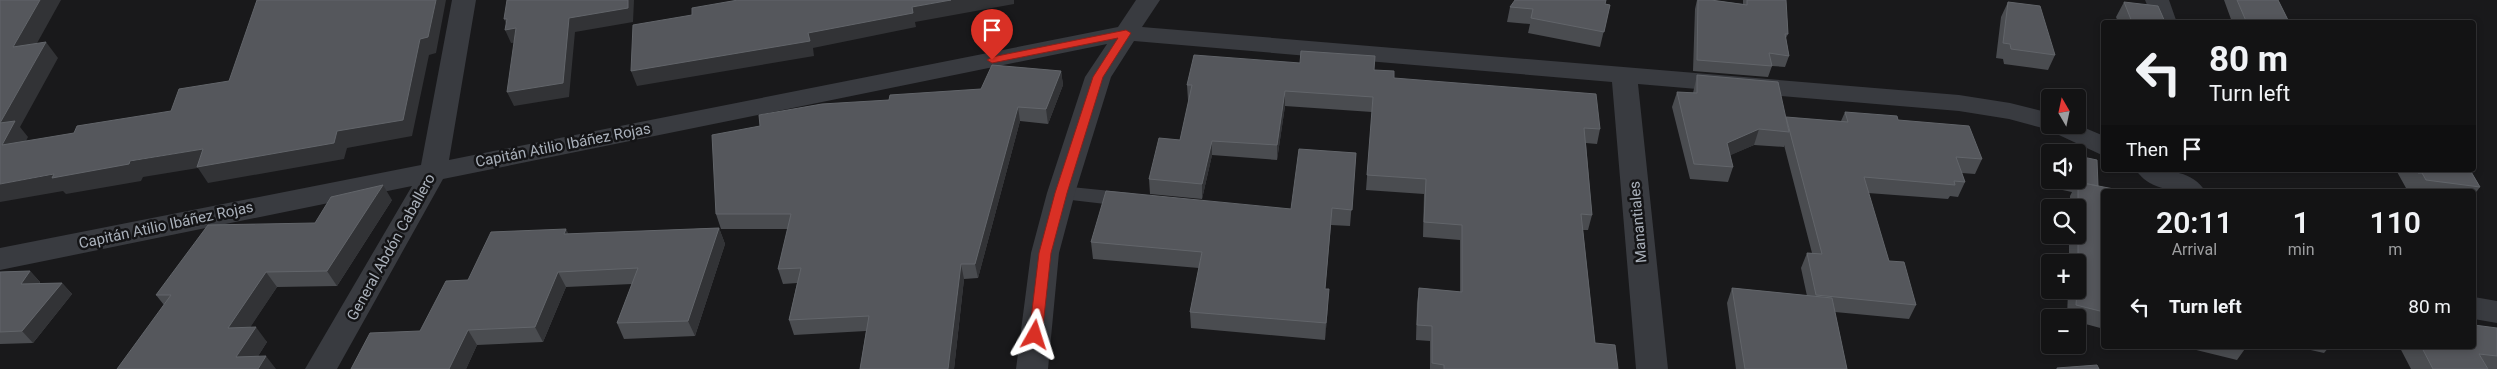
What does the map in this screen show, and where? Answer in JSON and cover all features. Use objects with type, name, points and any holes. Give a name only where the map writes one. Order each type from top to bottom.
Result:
[{"type":"street","name":"General Abdón Caballero","points":[[321,369],[434,171],[464,0]]},
{"type":"street","name":"Capitán Atilio Ibáñez Rojas","points":[[0,259],[434,171],[1136,12],[1624,75],[1959,103],[2010,111],[2041,120]]},
{"type":"street","points":[[1032,369],[1045,253],[1061,193],[1098,77],[1136,12]]},
{"type":"street","name":"Manantiales","points":[[1624,75],[1652,369]]},
{"type":"street","points":[[2076,134],[2101,146]]},
{"type":"street","points":[[2154,172],[2187,189]]},
{"type":"street","points":[[2476,308],[2497,312]]},
{"type":"lane","points":[[1061,193],[1149,202]]},
{"type":"building","points":[[0,0],[40,0],[13,47],[46,42],[0,123]]},
{"type":"building","points":[[257,0],[436,0],[428,37],[420,39],[403,120],[337,131],[334,143],[197,167],[203,149],[130,161],[129,164],[52,178],[54,174],[0,184],[0,123],[15,121],[2,145],[74,133],[77,126],[171,111],[179,89],[229,81]]},
{"type":"building","points":[[507,0],[628,0],[628,8],[569,18],[563,83],[507,92],[516,28],[505,30],[507,19],[504,19]]},
{"type":"building","points":[[738,0],[951,0],[912,7],[913,13],[808,33],[810,41],[631,71],[633,25],[692,15],[692,8]]},
{"type":"building","points":[[1515,0],[1606,0],[1605,4],[1610,5],[1604,32],[1531,18],[1533,9],[1510,7]]},
{"type":"building","points":[[1698,0],[1747,5],[1747,0],[1786,0],[1788,34],[1785,34],[1789,56],[1769,53],[1772,66],[1697,60]]},
{"type":"building","points":[[2237,0],[2278,0],[2288,20],[2246,20]]},
{"type":"building","points":[[2008,2],[2040,6],[2055,55],[2011,49],[2010,44],[2003,43]]},
{"type":"building","points":[[2124,2],[2158,6],[2164,20],[2131,20]]},
{"type":"building","points":[[1301,51],[1375,56],[1374,70],[1394,71],[1394,78],[1596,94],[1600,129],[1584,128],[1592,215],[1581,214],[1595,343],[1615,345],[1618,369],[1444,369],[1444,365],[1432,363],[1432,326],[1417,325],[1419,288],[1462,292],[1462,225],[1424,222],[1426,179],[1367,175],[1373,97],[1285,91],[1277,145],[1212,141],[1202,184],[1149,179],[1159,138],[1180,140],[1192,85],[1187,85],[1194,55],[1300,63]]},
{"type":"building","points":[[992,65],[1061,71],[1046,109],[1018,107],[975,264],[961,264],[948,369],[860,369],[869,316],[789,320],[801,268],[778,269],[791,214],[716,214],[712,135],[760,126],[759,115],[822,104],[889,100],[890,95],[981,89]]},
{"type":"building","points":[[1697,75],[1778,82],[1789,132],[1759,129],[1727,143],[1733,167],[1694,164],[1677,92],[1697,93]]},
{"type":"building","points":[[1845,112],[1897,116],[1898,120],[1969,126],[1982,159],[1956,157],[1965,182],[1954,181],[1955,185],[1864,177],[1889,261],[1904,262],[1916,305],[1816,295],[1807,253],[1822,254],[1786,117],[1848,122]]},
{"type":"building","points":[[1299,149],[1356,153],[1352,210],[1332,208],[1325,289],[1329,289],[1326,323],[1190,312],[1202,252],[1091,242],[1106,191],[1291,209]]},
{"type":"building","points":[[2086,158],[2097,160],[2098,186],[2086,184]]},
{"type":"building","points":[[2471,172],[2480,187],[2426,180],[2422,173],[2418,173]]},
{"type":"building","points":[[2086,184],[2114,189],[2101,189],[2101,311],[2076,305],[2076,299],[2086,299],[2086,254],[2078,254],[2078,244],[2086,244],[2086,199],[2078,199],[2078,189],[2086,189]]},
{"type":"building","points":[[383,185],[327,271],[266,272],[228,328],[256,327],[236,357],[266,356],[258,369],[117,369],[171,295],[156,295],[208,225],[315,223],[331,197]]},
{"type":"building","points":[[719,228],[688,321],[617,323],[638,268],[558,272],[535,327],[468,330],[449,369],[351,369],[370,333],[420,331],[446,281],[468,280],[491,232],[566,229],[564,234]]},
{"type":"building","points":[[30,271],[21,284],[62,283],[22,331],[0,332],[0,272]]},
{"type":"building","points":[[1732,288],[1832,298],[1847,369],[1745,369]]},
{"type":"building","points":[[2476,325],[2497,328],[2497,356],[2479,354],[2488,369],[2433,369],[2423,349],[2476,349]]},
{"type":"building","points":[[2097,365],[2099,369],[2057,369],[2057,368]]},
{"type":"route","points":[[992,60],[1126,33],[1098,77],[1061,193],[1045,253],[1035,335]]}]
